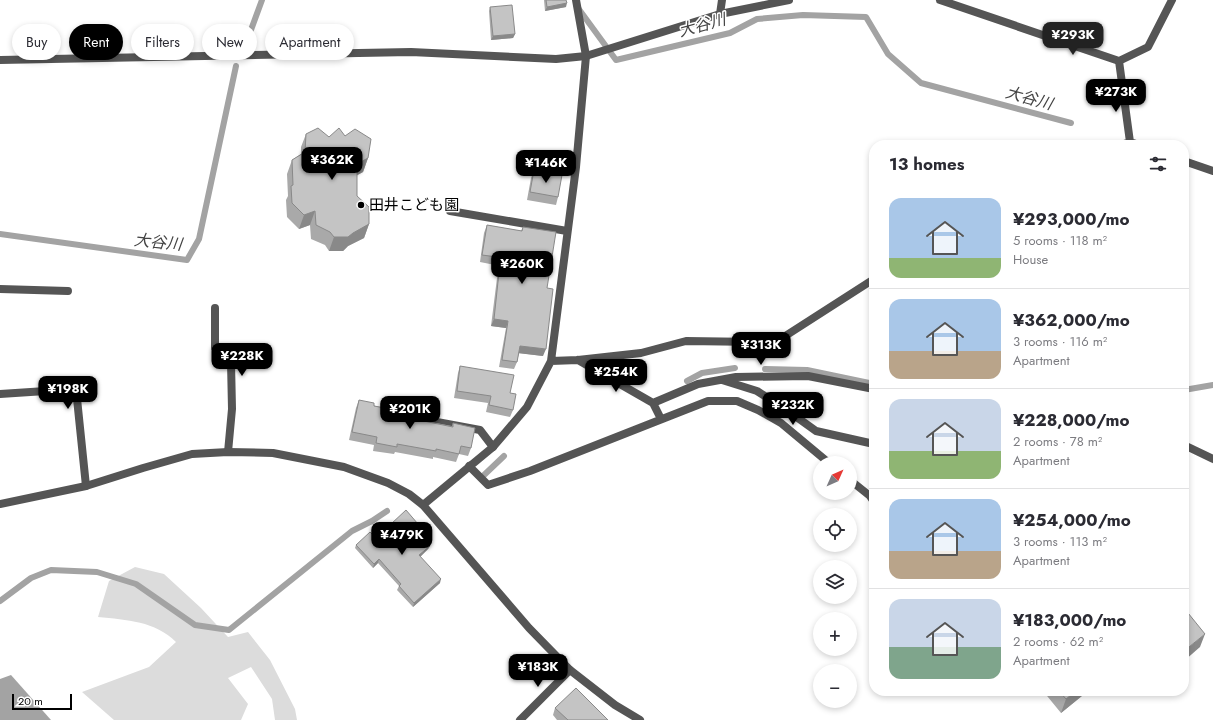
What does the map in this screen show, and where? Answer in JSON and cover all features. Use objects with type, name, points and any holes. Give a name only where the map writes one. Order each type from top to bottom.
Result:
[{"type":"street","points":[[423,505],[493,446],[527,407],[551,361],[576,167],[586,56],[576,0]]},
{"type":"street","points":[[720,14],[722,0]]},
{"type":"street","points":[[0,60],[411,52],[556,58],[586,56],[720,14],[788,0]]},
{"type":"street","points":[[940,0],[1119,61],[1148,47],[1172,0]]},
{"type":"street","points":[[1119,61],[1130,140]]},
{"type":"street","points":[[1189,163],[1213,171]]},
{"type":"street","points":[[450,211],[567,231]]},
{"type":"street","points":[[551,361],[578,360],[641,353],[686,341],[758,342],[779,340],[869,282]]},
{"type":"street","points":[[0,289],[68,290]]},
{"type":"street","points":[[215,308],[215,348],[231,362],[232,409],[228,452]]},
{"type":"street","points":[[578,360],[653,403],[661,419]]},
{"type":"street","points":[[653,403],[698,384],[736,376],[808,376],[869,388]]},
{"type":"street","points":[[721,380],[757,391],[816,431],[869,443]]},
{"type":"street","points":[[0,394],[76,390],[86,486]]},
{"type":"street","points":[[469,466],[488,485],[530,471],[708,400],[737,401],[758,410],[781,423],[821,456]]},
{"type":"street","points":[[410,417],[480,430],[493,446]]},
{"type":"street","points":[[1189,447],[1213,459]]},
{"type":"street","points":[[0,504],[86,486],[192,454],[228,452],[273,453],[344,467],[388,483],[409,494],[423,505],[529,628],[570,670],[615,705],[640,720]]},
{"type":"street","points":[[857,486],[869,495]]},
{"type":"street","points":[[520,720],[570,670]]},
{"type":"shaded area","points":[[135,567],[164,574],[201,608],[228,637],[248,632],[270,660],[295,709],[297,720],[275,720],[272,699],[251,667],[228,678],[248,704],[241,720],[114,720],[82,692],[149,667],[176,642],[168,635],[150,626],[130,621],[98,617],[109,581]]},
{"type":"shaded area","points":[[11,675],[51,720],[0,720],[0,679]]},
{"type":"building","points":[[546,0],[566,0],[567,3],[547,7]]},
{"type":"building","points":[[512,5],[515,34],[493,36],[490,7]]},
{"type":"building","points":[[318,128],[329,137],[339,128],[345,136],[355,129],[371,139],[368,158],[357,164],[357,196],[369,207],[369,224],[348,237],[334,237],[330,232],[316,225],[315,211],[304,215],[292,203],[292,160],[305,152],[306,134]]},
{"type":"building","points":[[534,170],[562,175],[558,197],[530,192]]},
{"type":"building","points":[[487,225],[522,231],[523,227],[556,232],[547,288],[553,289],[546,349],[520,346],[517,362],[502,360],[508,321],[494,319],[500,263],[497,262],[497,257],[482,255]]},
{"type":"building","points":[[460,366],[514,375],[510,393],[516,394],[513,410],[489,405],[491,396],[457,391]]},
{"type":"building","points":[[359,400],[374,403],[374,406],[408,412],[410,413],[409,418],[453,427],[453,423],[475,428],[471,448],[461,446],[459,454],[436,449],[436,451],[397,444],[397,447],[376,443],[377,437],[352,432]]},
{"type":"building","points":[[406,510],[418,524],[414,528],[430,546],[419,555],[441,579],[414,603],[399,586],[401,584],[379,559],[374,564],[356,545],[370,532],[376,538]]},
{"type":"building","points":[[1189,614],[1205,634],[1189,647]]},
{"type":"building","points":[[576,688],[608,720],[568,720],[555,708]]},
{"type":"waterway","name":"大谷川","points":[[253,24],[262,0]]},
{"type":"waterway","name":"大谷川","points":[[578,8],[616,60],[730,33],[757,19],[803,15],[866,17],[888,54],[921,83],[1071,123]]},
{"type":"waterway","name":"大谷川","points":[[0,234],[187,260],[199,239],[236,66]]},
{"type":"waterway","points":[[687,381],[702,373],[735,368]]},
{"type":"waterway","points":[[765,369],[807,370],[869,383]]},
{"type":"waterway","points":[[1189,389],[1213,385]]},
{"type":"waterway","points":[[483,476],[504,456]]},
{"type":"waterway","points":[[0,601],[31,578],[51,570],[97,572],[136,584],[195,625],[229,630],[352,531],[372,521],[387,511]]},
{"type":"place","name":"田井こども園","points":[[361,205]]}]
